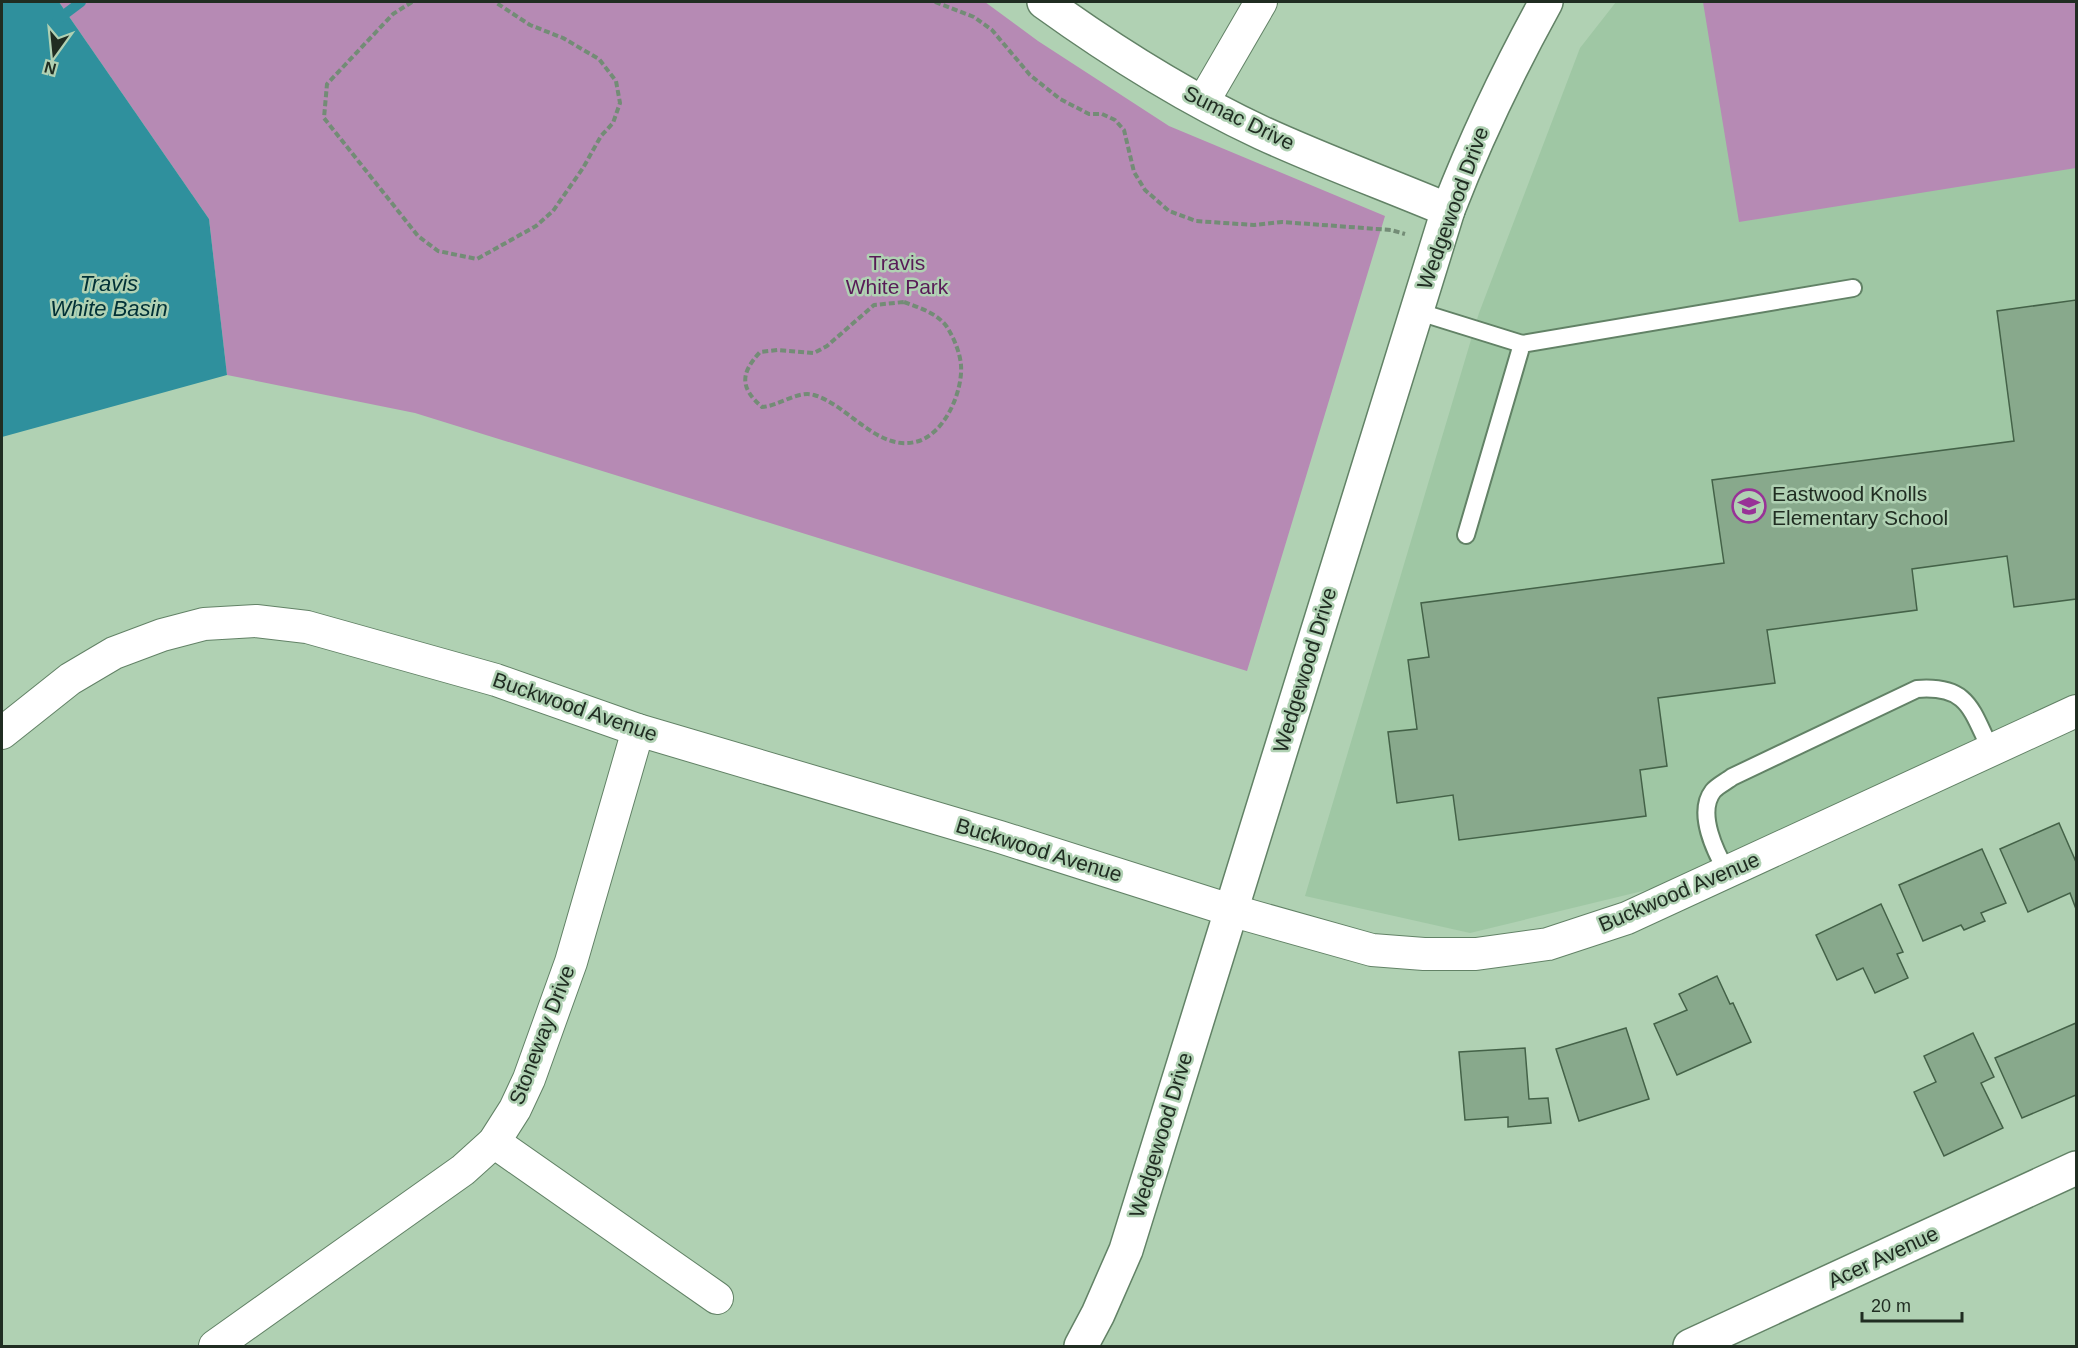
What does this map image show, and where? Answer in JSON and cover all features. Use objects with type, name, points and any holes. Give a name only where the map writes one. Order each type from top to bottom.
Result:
[{"type":"street","name":"Sumac Drive","points":[[1044,2],[1145,69],[1263,133],[1448,210]]},
{"type":"street","points":[[1203,102],[1261,2]]},
{"type":"street","name":"Wedgewood Drive","points":[[1081,1347],[1126,1250],[1448,210],[1467,159],[1513,61],[1546,2]]},
{"type":"street","name":"Buckwood Avenue","points":[[2,733],[70,680],[114,653],[162,635],[204,624],[256,621],[307,627],[496,680],[638,730],[1000,837],[1230,910],[1372,950],[1424,954],[1476,954],[1548,944],[1627,918],[2076,711]]},
{"type":"street","name":"Stoneway Drive","points":[[215,1347],[463,1170],[494,1142],[515,1109],[529,1079],[571,962],[638,730]]},
{"type":"street","points":[[494,1142],[717,1298]]},
{"type":"street","name":"Acer Avenue","points":[[1690,1347],[2076,1168]]},
{"type":"lane","points":[[1416,311],[1522,344],[1853,288]]},
{"type":"lane","points":[[1466,536],[1522,344]]},
{"type":"lane","points":[[1727,872],[1712,846],[1708,829],[1708,805],[1712,791],[1732,777],[1917,689],[1932,688],[1959,695],[1969,706],[1991,750]]},
{"type":"path","points":[[412,2],[393,14],[327,84],[324,118],[418,236],[438,251],[477,259],[536,226],[553,211],[583,168],[601,136],[613,123],[620,103],[616,81],[599,59],[563,38],[530,25],[495,2]]},
{"type":"path","points":[[935,2],[974,17],[992,30],[1030,75],[1060,99],[1089,114],[1102,114],[1115,120],[1124,130],[1134,171],[1145,190],[1169,211],[1196,221],[1254,225],[1282,222],[1391,230],[1437,244]]},
{"type":"path","points":[[904,302],[928,311],[946,326],[959,351],[962,367],[957,396],[946,417],[933,433],[916,442],[898,443],[871,431],[841,407],[812,394],[791,398],[774,406],[762,407],[750,396],[744,380],[747,366],[760,352],[778,350],[814,353],[827,346],[874,305],[904,302]]},
{"type":"shaded area","name":"Eastwood Knolls Elementary School","points":[[1616,2],[2076,2],[2076,698],[2050,705],[1655,888],[1470,933],[1305,896],[1479,313],[1580,48]]},
{"type":"green space","name":"Travis White Park","points":[[59,2],[985,2],[1038,41],[1169,126],[1385,216],[1247,671],[415,413],[227,375],[209,219]]},
{"type":"green space","points":[[1703,2],[2076,2],[2076,168],[1739,222]]},
{"type":"water","name":"Travis White Basin","points":[[2,2],[59,2],[209,219],[227,375],[2,437]]},
{"type":"building","points":[[2076,300],[2076,599],[2014,607],[2007,556],[1912,569],[1917,610],[1767,630],[1775,683],[1658,698],[1667,766],[1640,770],[1646,816],[1459,840],[1453,795],[1397,803],[1388,732],[1417,729],[1408,660],[1429,657],[1421,603],[1724,563],[1712,480],[2014,441],[1997,311]]},
{"type":"building","points":[[2059,823],[2076,862],[2076,909],[2070,893],[2028,912],[2000,849]]},
{"type":"building","points":[[1982,849],[2006,903],[1981,913],[1985,921],[1964,930],[1961,925],[1923,941],[1899,885]]},
{"type":"building","points":[[1881,904],[1903,952],[1897,954],[1908,978],[1875,993],[1863,968],[1837,980],[1816,935]]},
{"type":"building","points":[[1717,976],[1730,1004],[1733,1003],[1751,1042],[1677,1075],[1654,1024],[1687,1010],[1679,994]]},
{"type":"building","points":[[2076,1023],[2076,1095],[2022,1118],[1995,1058]]},
{"type":"building","points":[[1626,1028],[1649,1099],[1579,1121],[1556,1049]]},
{"type":"building","points":[[1973,1033],[1994,1077],[1981,1083],[2003,1128],[1944,1156],[1914,1092],[1936,1082],[1924,1056]]},
{"type":"building","points":[[1525,1048],[1529,1099],[1548,1098],[1551,1123],[1508,1127],[1508,1117],[1465,1120],[1459,1052]]},
{"type":"waterway","points":[[57,20],[81,2]]},
{"type":"place","name":"Eastwood Knolls Elementary School","points":[[1749,506]]}]
